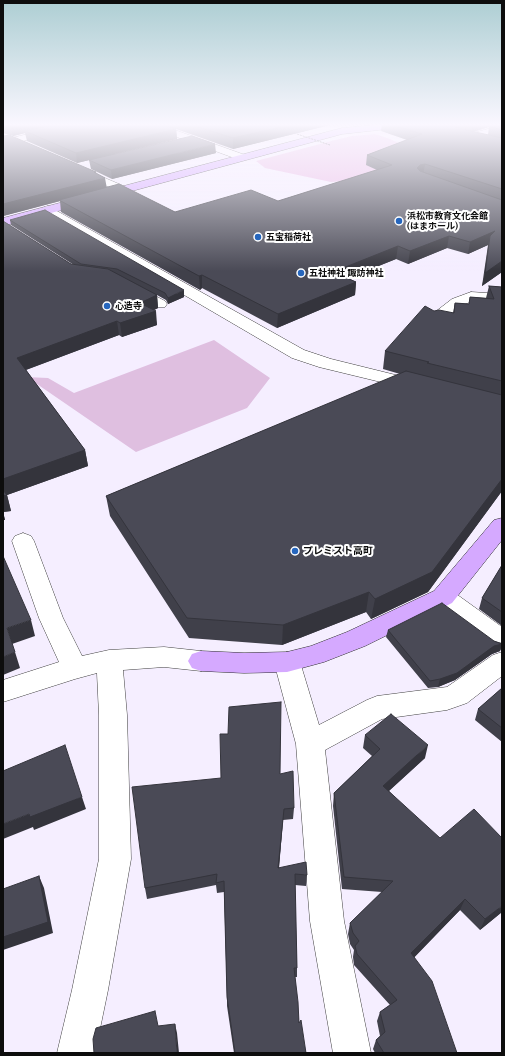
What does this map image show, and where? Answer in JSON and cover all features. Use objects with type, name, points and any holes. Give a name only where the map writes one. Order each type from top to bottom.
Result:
[{"type":"street","points":[[86,173],[122,189]]},
{"type":"street","points":[[3,222],[180,173]]},
{"type":"street","points":[[48,210],[298,354],[325,363],[434,390]]},
{"type":"street","points":[[432,322],[457,302],[471,296],[502,298]]},
{"type":"street","points":[[3,691],[75,668],[109,660],[164,657],[201,661],[244,663],[287,662],[315,655],[334,648],[443,597],[502,525]]},
{"type":"street","points":[[22,542],[51,618],[75,668]]},
{"type":"street","points":[[443,597],[502,640]]},
{"type":"street","points":[[76,1053],[90,990],[115,859],[113,715],[109,660]]},
{"type":"street","points":[[287,662],[310,744],[327,921],[352,1053]]},
{"type":"street","points":[[310,744],[377,708],[447,699],[457,695],[502,662]]},
{"type":"lane","points":[[127,285],[161,304]]},
{"type":"shaded area","points":[[290,173],[381,173],[373,179],[331,182]]},
{"type":"shaded area","points":[[214,340],[270,378],[247,408],[136,452],[34,382],[3,376],[48,378],[74,393]]},
{"type":"building","points":[[3,173],[96,173],[105,178],[3,204]]},
{"type":"building","points":[[366,173],[426,173],[502,200],[502,261],[485,273],[490,236],[495,231],[470,242],[449,236],[410,251],[398,246],[333,272],[356,282],[278,314],[202,275],[199,276],[59,200],[119,184],[175,212],[251,190],[278,201]]},
{"type":"building","points":[[454,173],[502,173],[502,189]]},
{"type":"building","points":[[45,210],[184,290],[168,298],[165,293],[117,269],[81,264],[10,220]]},
{"type":"building","points":[[3,221],[71,264],[108,269],[157,295],[140,303],[156,311],[120,323],[117,321],[17,358],[85,450],[3,479],[4,306]]},
{"type":"building","points":[[489,286],[502,287],[502,381],[385,351],[425,306],[434,311],[439,310],[454,313],[455,303],[469,304],[470,297],[494,299]]},
{"type":"building","name":"プレミスト高町","points":[[406,371],[502,395],[502,479],[432,572],[375,599],[369,592],[283,625],[187,618],[106,496]]},
{"type":"building","points":[[3,490],[7,495],[3,496]]},
{"type":"building","points":[[3,556],[31,620],[7,628],[15,652],[3,657]]},
{"type":"building","points":[[502,565],[502,612],[482,598]]},
{"type":"building","points":[[442,603],[494,641],[502,644],[494,646],[457,673],[430,681],[388,630]]},
{"type":"building","points":[[502,688],[502,728],[478,709]]},
{"type":"building","points":[[281,702],[280,774],[293,771],[294,808],[284,809],[278,868],[306,862],[307,875],[295,874],[297,968],[294,968],[299,1023],[301,1020],[306,1053],[235,1053],[227,997],[224,881],[216,883],[217,874],[145,888],[132,787],[221,778],[220,734],[228,734],[229,707]]},
{"type":"building","points":[[391,714],[428,745],[383,786],[440,838],[474,809],[502,838],[502,906],[485,919],[465,899],[411,953],[432,981],[457,1053],[384,1053],[376,1040],[385,1032],[380,1012],[397,1000],[357,954],[355,946],[359,941],[353,933],[350,923],[393,881],[344,877],[334,793],[380,749],[365,735]]},
{"type":"building","points":[[65,745],[82,797],[30,817],[29,814],[3,824],[3,771]]},
{"type":"building","points":[[39,876],[48,922],[3,937],[3,889]]},
{"type":"building","points":[[155,1011],[158,1026],[175,1024],[177,1053],[94,1053],[93,1039],[96,1028]]},
{"type":"place","name":"浜松市教育文化会館 (はまホール)","points":[[399,221]]},
{"type":"place","name":"五宝稲荷社","points":[[258,237]]},
{"type":"place","name":"五社神社 諏訪神社","points":[[301,273]]},
{"type":"place","name":"心造寺","points":[[107,306]]},
{"type":"place","name":"プレミスト高町","points":[[295,551]]}]
